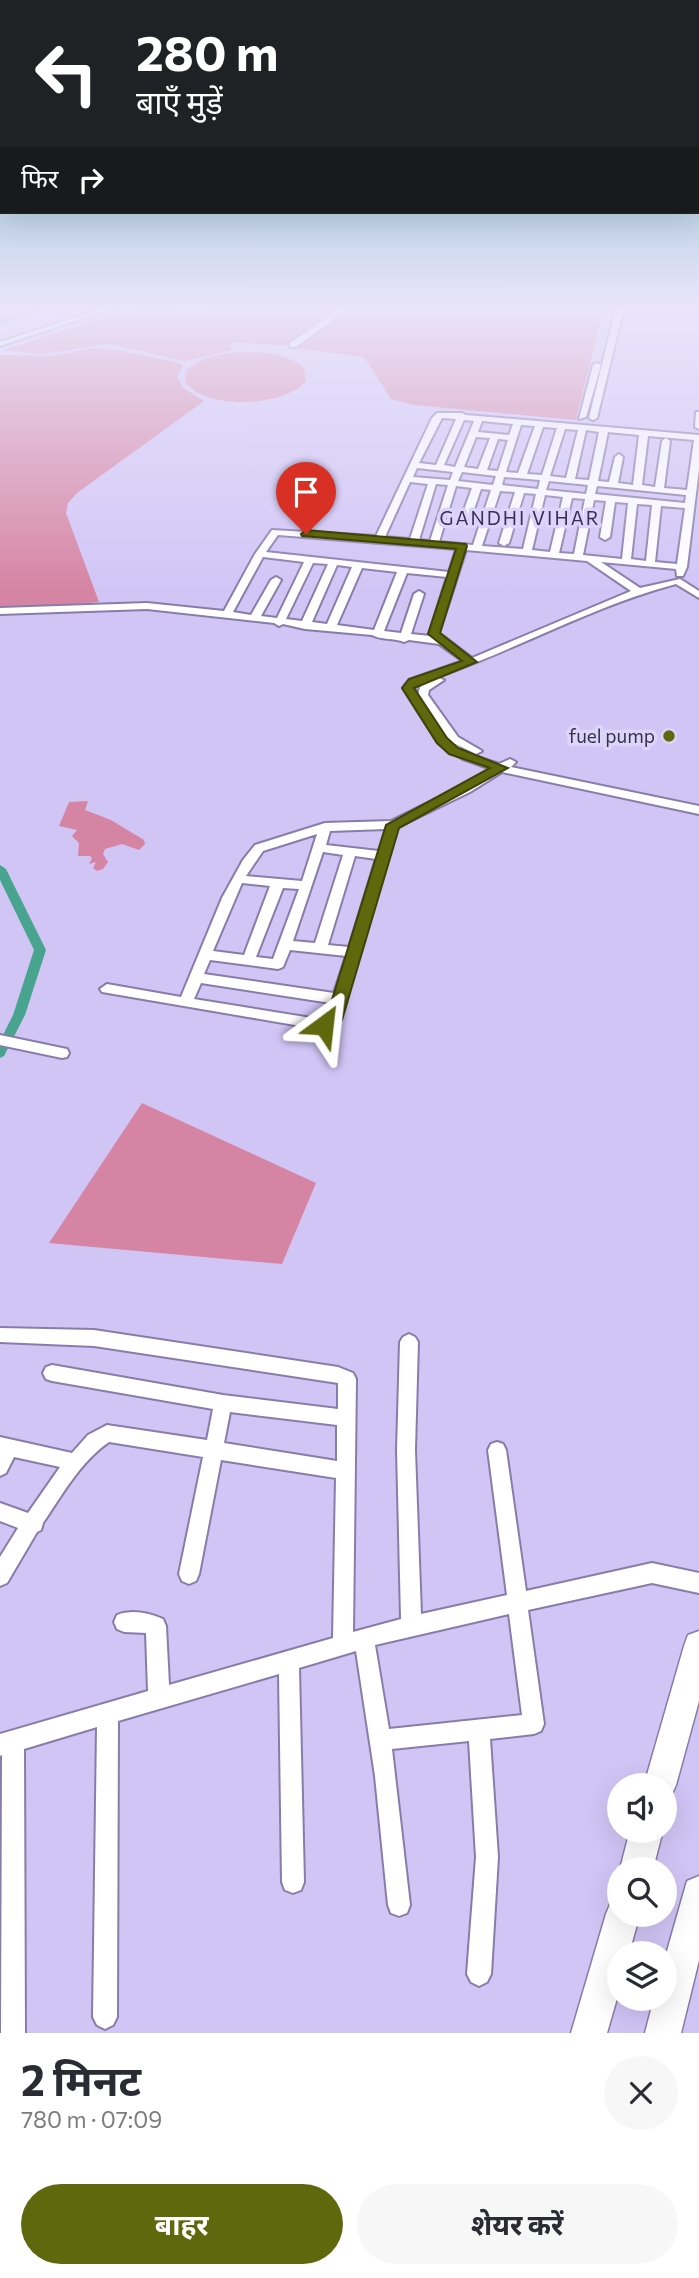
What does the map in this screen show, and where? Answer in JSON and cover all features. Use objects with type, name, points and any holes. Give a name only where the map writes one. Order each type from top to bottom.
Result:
[{"type":"highway","points":[[663,1773],[699,1646]]},
{"type":"highway","points":[[663,2033],[699,1893]]},
{"type":"highway","points":[[589,2033],[619,1927]]},
{"type":"street","points":[[570,480],[588,402]]},
{"type":"street","points":[[593,418],[597,402]]},
{"type":"street","points":[[379,539],[436,418],[446,414],[562,425],[583,422],[604,429],[666,441],[699,440]]},
{"type":"street","points":[[699,414],[699,427]]},
{"type":"street","points":[[439,467],[462,415]]},
{"type":"street","points":[[434,544],[453,483],[480,417]]},
{"type":"street","points":[[477,548],[518,421]]},
{"type":"street","points":[[522,475],[540,423]]},
{"type":"street","points":[[527,552],[541,492],[562,425]]},
{"type":"street","points":[[583,558],[590,497],[604,429]]},
{"type":"street","points":[[473,434],[512,438]]},
{"type":"street","points":[[482,471],[495,436]]},
{"type":"street","points":[[644,436],[699,440]]},
{"type":"street","points":[[636,487],[644,436]]},
{"type":"street","points":[[677,582],[682,567],[688,506],[699,440]]},
{"type":"street","points":[[659,489],[666,441]]},
{"type":"street","points":[[613,485],[618,457]]},
{"type":"street","points":[[414,465],[690,492]]},
{"type":"street","points":[[408,479],[688,506]]},
{"type":"street","points":[[414,542],[433,481]]},
{"type":"street","points":[[466,517],[477,486]]},
{"type":"street","points":[[504,543],[520,490]]},
{"type":"street","points":[[554,555],[568,495]]},
{"type":"street","points":[[605,537],[611,499]]},
{"type":"street","points":[[626,562],[633,501]]},
{"type":"street","points":[[650,564],[657,503]]},
{"type":"street","points":[[226,616],[260,554],[278,532],[682,567]]},
{"type":"street","points":[[462,546],[434,634],[471,662]]},
{"type":"street","points":[[260,554],[452,575]]},
{"type":"street","points":[[583,558],[638,591]]},
{"type":"street","points":[[279,623],[310,560]]},
{"type":"street","points":[[305,626],[333,563]]},
{"type":"street","points":[[330,629],[358,565]]},
{"type":"street","points":[[377,635],[403,570]]},
{"type":"street","points":[[254,619],[276,580]]},
{"type":"street","points":[[699,595],[677,582],[638,591],[471,662],[414,682],[408,688],[442,741],[454,751],[699,810]]},
{"type":"street","points":[[404,639],[419,594]]},
{"type":"street","points":[[0,611],[147,607],[442,642]]},
{"type":"street","points":[[186,1003],[240,879],[259,848],[325,827],[393,825],[506,765],[699,801]]},
{"type":"street","points":[[107,989],[324,1025],[332,1023],[393,825]]},
{"type":"street","points":[[206,955],[278,964],[307,886],[325,827]]},
{"type":"street","points":[[319,848],[384,856]]},
{"type":"street","points":[[320,948],[351,852]]},
{"type":"street","points":[[240,879],[307,886]]},
{"type":"street","points":[[248,961],[278,883]]},
{"type":"street","points":[[286,945],[354,952]]},
{"type":"street","points":[[197,978],[340,999]]},
{"type":"street","points":[[0,1040],[62,1053]]},
{"type":"street","points":[[0,1335],[94,1338],[338,1376],[347,1380],[343,1645]]},
{"type":"street","points":[[409,1342],[407,1450],[411,1626]]},
{"type":"street","points":[[52,1373],[223,1403],[346,1418]]},
{"type":"street","points":[[189,1574],[223,1403]]},
{"type":"street","points":[[0,1576],[75,1462],[97,1437],[107,1433],[344,1471]]},
{"type":"street","points":[[0,1467],[4,1446],[75,1462]]},
{"type":"street","points":[[381,1740],[534,1724],[497,1450]]},
{"type":"street","points":[[0,1512],[34,1524]]},
{"type":"street","points":[[13,2033],[6,1743],[411,1626],[652,1573],[699,1583]]},
{"type":"street","points":[[124,1622],[149,1623],[156,1626],[159,1699]]},
{"type":"street","points":[[364,1638],[381,1740],[400,1905]]},
{"type":"street","points":[[289,1660],[293,1882]]},
{"type":"street","points":[[105,2017],[108,1714]]},
{"type":"street","points":[[479,1730],[487,1857],[479,1975]]},
{"type":"shaded area","points":[[0,402],[203,402],[77,493],[68,503],[66,513],[99,602],[0,610]]},
{"type":"shaded area","points":[[402,402],[580,402],[576,420]]},
{"type":"shaded area","points":[[88,801],[85,810],[111,820],[144,840],[145,844],[139,850],[122,844],[105,849],[103,854],[108,862],[103,869],[97,871],[93,868],[96,862],[89,864],[92,858],[90,856],[78,856],[79,843],[72,836],[77,830],[59,826],[69,802]]},
{"type":"shaded area","points":[[142,1103],[316,1183],[282,1264],[49,1243]]},
{"type":"waterway","points":[[0,869],[40,950],[19,1015],[0,1053]]},
{"type":"place","name":"fuel pump","points":[[669,736]]},
{"type":"district","name":"GANDHI VIHAR","points":[[520,518]]},
{"type":"route","points":[[306,534],[462,546],[434,634],[471,662],[414,682],[408,688],[442,741],[467,757],[501,768],[466,789],[393,825],[334,1020],[329,1025],[324,1025]]}]
